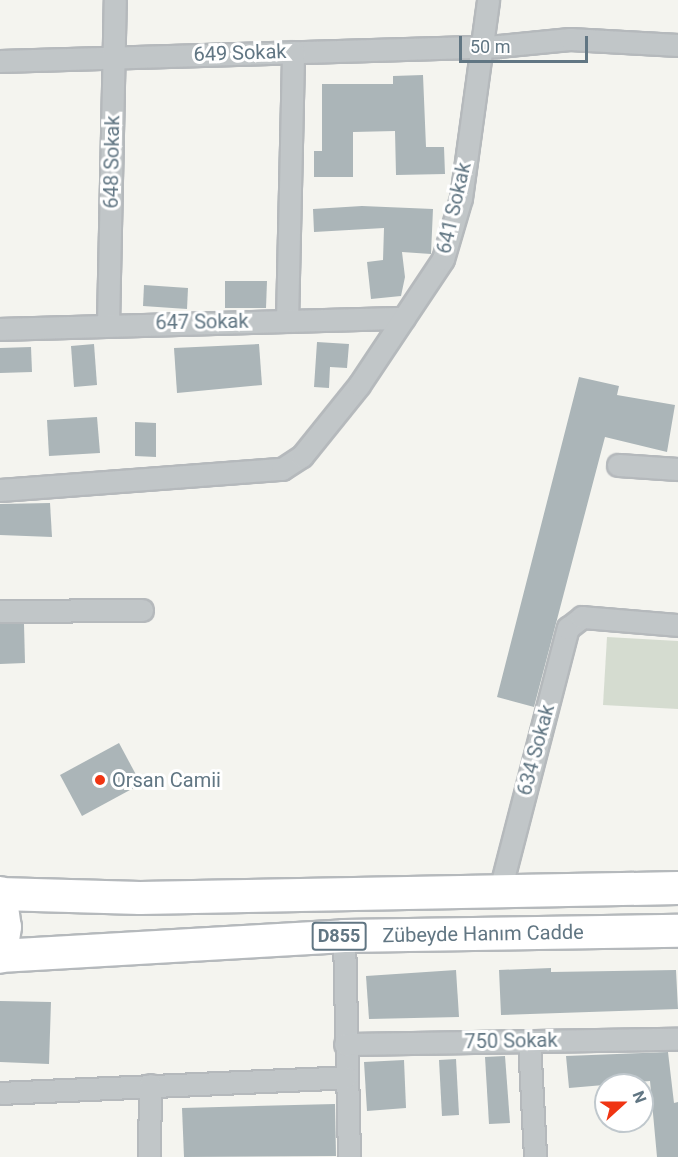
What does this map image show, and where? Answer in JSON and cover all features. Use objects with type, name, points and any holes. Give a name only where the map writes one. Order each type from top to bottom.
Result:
[{"type":"highway","name":"D855","points":[[0,956],[5,927],[0,894],[140,898],[678,888]]},
{"type":"highway","name":"Zübeyde Hanım Cadde","points":[[0,956],[344,936],[678,931]]},
{"type":"street","name":"648 Sokak","points":[[108,324],[115,0]]},
{"type":"street","name":"641 Sokak","points":[[0,490],[282,469],[302,456],[359,386],[443,259],[458,208],[488,0]]},
{"type":"street","name":"649 Sokak","points":[[0,61],[481,46],[570,39],[678,45]]},
{"type":"street","points":[[286,321],[293,52]]},
{"type":"street","name":"647 Sokak","points":[[0,329],[108,324],[404,318]]},
{"type":"street","points":[[618,465],[678,469]]},
{"type":"street","points":[[0,611],[142,610]]},
{"type":"street","name":"634 Sokak","points":[[500,890],[568,628],[582,617],[678,625]]},
{"type":"street","points":[[344,936],[349,1157]]},
{"type":"street","name":"750 Sokak","points":[[345,1044],[678,1039]]},
{"type":"street","points":[[529,1041],[535,1157]]},
{"type":"street","points":[[0,1093],[346,1077]]},
{"type":"street","points":[[149,1157],[150,1085]]},
{"type":"shaded area","points":[[607,637],[678,641],[678,709],[603,705]]},
{"type":"building","points":[[423,75],[426,147],[444,147],[445,174],[396,175],[395,131],[353,132],[353,177],[314,177],[314,151],[322,151],[322,84],[393,84],[393,76]]},
{"type":"building","points":[[362,206],[433,209],[431,254],[402,252],[405,277],[401,296],[371,299],[367,262],[383,260],[384,228],[314,232],[313,209]]},
{"type":"building","points":[[225,281],[267,281],[266,308],[225,308]]},
{"type":"building","points":[[144,285],[188,288],[187,309],[143,306]]},
{"type":"building","points":[[317,342],[349,344],[347,368],[330,367],[329,388],[314,387]]},
{"type":"building","points":[[94,344],[97,385],[74,387],[71,346]]},
{"type":"building","points":[[259,344],[262,385],[177,393],[174,348]]},
{"type":"building","points":[[31,347],[32,372],[0,373],[0,348]]},
{"type":"building","points":[[579,377],[619,386],[617,395],[675,405],[667,452],[605,437],[534,707],[497,697]]},
{"type":"building","points":[[97,417],[100,453],[49,456],[47,420]]},
{"type":"building","points":[[135,422],[156,423],[156,457],[135,456]]},
{"type":"building","points":[[50,503],[52,537],[0,535],[0,504]]},
{"type":"building","points":[[0,624],[24,624],[25,663],[0,664]]},
{"type":"building","name":"Orsan Camii","points":[[119,743],[141,784],[82,816],[60,775]]},
{"type":"building","points":[[551,968],[551,972],[676,970],[678,1009],[501,1015],[499,970]]},
{"type":"building","points":[[456,970],[459,1017],[369,1019],[366,976]]},
{"type":"building","points":[[0,1001],[51,1002],[49,1064],[0,1062]]},
{"type":"building","points":[[668,1052],[674,1103],[678,1102],[678,1157],[657,1157],[654,1124],[654,1073],[594,1073],[594,1086],[569,1088],[566,1056]]},
{"type":"building","points":[[505,1056],[510,1123],[489,1124],[485,1057]]},
{"type":"building","points":[[456,1059],[459,1115],[442,1116],[439,1060]]},
{"type":"building","points":[[404,1060],[406,1108],[367,1111],[364,1062]]},
{"type":"building","points":[[335,1104],[336,1156],[184,1157],[182,1108]]},
{"type":"place","name":"Orsan Camii","points":[[100,780]]}]
